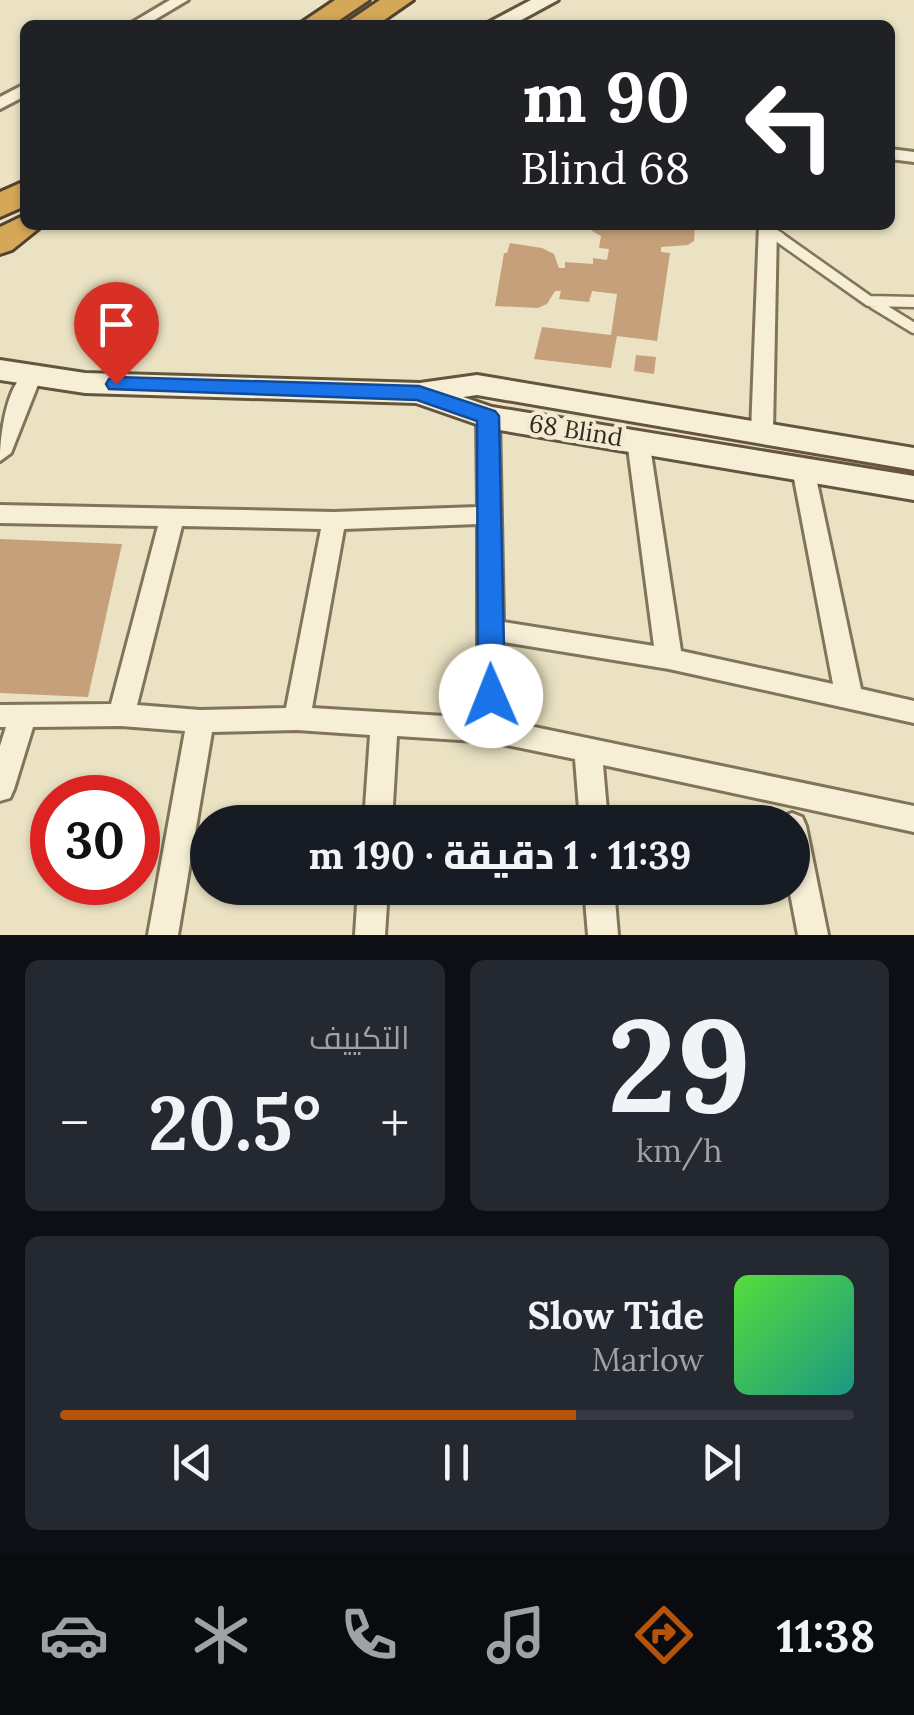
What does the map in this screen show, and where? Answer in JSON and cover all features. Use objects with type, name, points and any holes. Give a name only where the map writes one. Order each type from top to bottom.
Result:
[{"type":"highway","points":[[321,20],[355,0]]},
{"type":"highway","points":[[365,20],[399,0]]},
{"type":"street","points":[[144,20],[181,0]]},
{"type":"street","points":[[505,20],[548,0]]},
{"type":"street","points":[[762,432],[768,230]]},
{"type":"street","name":"68 Blind","points":[[0,370],[31,377],[211,389],[419,393],[488,416],[914,488]]},
{"type":"street","points":[[0,452],[31,377]]},
{"type":"street","points":[[419,393],[478,385],[914,459]]},
{"type":"street","points":[[488,416],[492,730]]},
{"type":"street","points":[[638,440],[668,659]]},
{"type":"street","points":[[803,468],[849,696]]},
{"type":"street","points":[[0,514],[334,521],[489,515]]},
{"type":"street","points":[[121,716],[172,518]]},
{"type":"street","points":[[297,720],[334,521]]},
{"type":"street","points":[[490,630],[668,659],[914,712]]},
{"type":"street","points":[[0,789],[11,716],[121,716],[200,722],[297,720],[492,730],[914,818]]},
{"type":"street","points":[[163,935],[200,722]]},
{"type":"street","points":[[379,805],[384,724]]},
{"type":"street","points":[[588,751],[593,805]]},
{"type":"street","points":[[786,792],[788,805]]},
{"type":"street","points":[[370,935],[373,905]]},
{"type":"street","points":[[601,905],[603,935]]},
{"type":"street","points":[[807,905],[813,935]]},
{"type":"lane","points":[[772,230],[869,301],[914,328]]},
{"type":"lane","points":[[869,301],[914,302]]},
{"type":"building","points":[[695,230],[694,241],[688,245],[661,247],[661,252],[670,253],[657,341],[617,336],[611,368],[534,359],[542,327],[611,335],[617,294],[592,291],[589,302],[559,299],[561,291],[555,291],[547,304],[538,308],[495,306],[504,253],[510,243],[542,248],[554,254],[559,268],[565,268],[565,262],[593,264],[593,258],[607,260],[609,249],[599,248],[601,236],[592,231]]},
{"type":"building","points":[[636,355],[656,357],[654,374],[634,371]]},
{"type":"building","points":[[0,539],[122,544],[88,697],[0,693]]},
{"type":"route","points":[[116,384],[419,393],[488,416],[491,696]]}]
